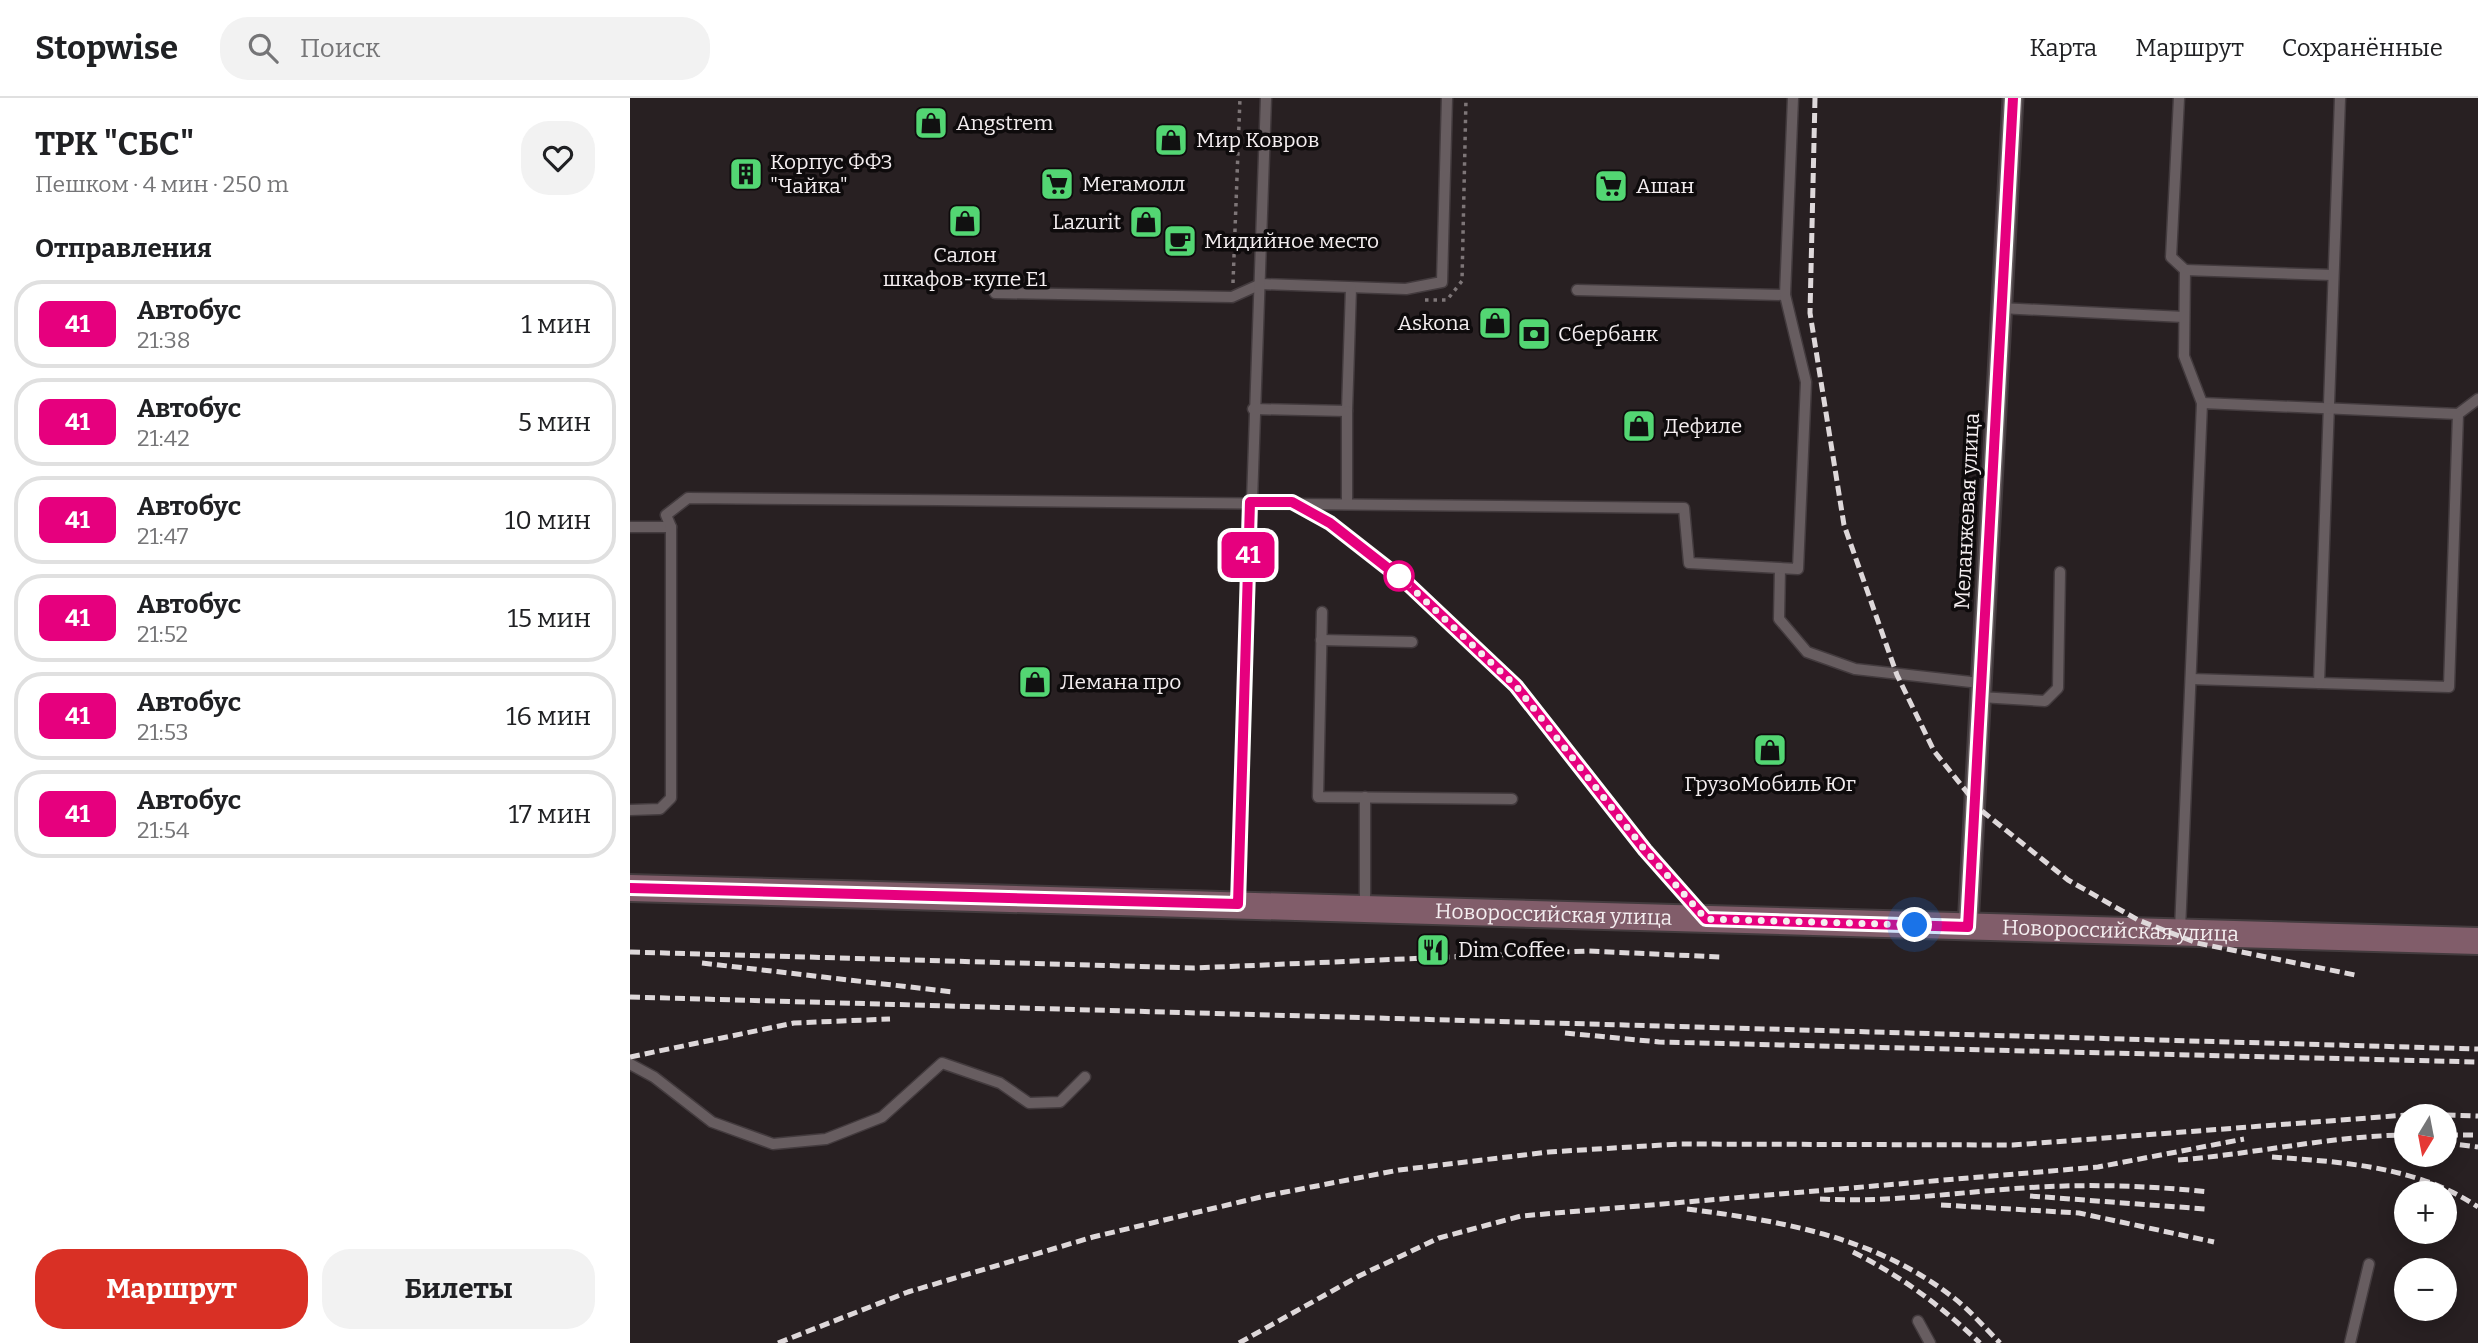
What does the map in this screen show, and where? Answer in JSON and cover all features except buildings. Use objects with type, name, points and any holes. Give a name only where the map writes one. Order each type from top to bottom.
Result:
[{"type":"main road","name":"Новороссийская улица","points":[[630,888],[2478,942]]},
{"type":"street","name":"Меланжевая улица","points":[[1968,927],[2012,98]]},
{"type":"lane","points":[[1238,904],[1253,409],[1258,295],[1261,284],[1266,98]]},
{"type":"lane","points":[[995,293],[1232,297],[1261,284],[1406,289],[1442,282],[1447,98]]},
{"type":"lane","points":[[630,810],[660,809],[671,798],[671,527],[666,515],[688,498],[1684,508],[1689,564],[1798,569],[1806,382],[1785,295],[1793,98]]},
{"type":"lane","points":[[2179,98],[2171,257],[2185,270],[2333,275]]},
{"type":"lane","points":[[2319,683],[2340,98]]},
{"type":"lane","points":[[2180,934],[2202,403],[2184,356],[2185,270]]},
{"type":"lane","points":[[1347,503],[1351,288]]},
{"type":"lane","points":[[1577,290],[1785,295]]},
{"type":"lane","points":[[2000,309],[2185,317]]},
{"type":"lane","points":[[2202,403],[2458,414],[2478,399]]},
{"type":"lane","points":[[1253,409],[1347,411]]},
{"type":"lane","points":[[2191,679],[2449,687],[2458,414]]},
{"type":"lane","points":[[1292,502],[1330,523],[1408,584],[1516,686],[1645,850],[1706,919]]},
{"type":"lane","points":[[630,527],[671,527]]},
{"type":"lane","points":[[1780,568],[1779,619],[1807,652],[1855,669],[2045,701],[2058,688],[2060,572]]},
{"type":"lane","points":[[1322,612],[1318,797],[1512,799]]},
{"type":"lane","points":[[1321,640],[1412,642]]},
{"type":"lane","points":[[1365,797],[1365,908]]},
{"type":"lane","points":[[630,1064],[654,1077],[712,1122],[773,1144],[826,1139],[883,1116],[942,1063],[1000,1083],[1029,1103],[1060,1102],[1085,1077]]},
{"type":"lane","points":[[2350,1343],[2369,1264]]},
{"type":"lane","points":[[1918,1321],[1930,1343]]},
{"type":"path","points":[[1232,297],[1240,98]]},
{"type":"path","points":[[1420,300],[1447,300],[1462,281],[1466,98]]},
{"type":"railway","points":[[1815,98],[1810,313],[1844,525],[1897,675],[1934,751],[1982,811],[2068,880],[2138,920],[2197,943],[2355,975]]},
{"type":"railway","points":[[630,952],[1194,968],[1588,951],[1720,957]]},
{"type":"railway","points":[[702,963],[953,992]]},
{"type":"railway","points":[[630,997],[2478,1049]]},
{"type":"railway","points":[[630,1057],[794,1023],[890,1019]]},
{"type":"railway","points":[[1565,1033],[1659,1042],[2478,1062]]},
{"type":"railway","points":[[778,1343],[908,1292],[1093,1237],[1265,1196],[1399,1170],[1549,1152],[1679,1144],[2013,1145],[2420,1114],[2478,1116]]},
{"type":"railway","points":[[2178,1160],[2349,1138],[2394,1135]]},
{"type":"railway","points":[[2457,1135],[2478,1135]]},
{"type":"railway","points":[[1239,1343],[1359,1276],[1439,1238],[1521,1216],[2098,1167],[2244,1139]]},
{"type":"railway","points":[[2457,1144],[2478,1147]]},
{"type":"railway","points":[[2272,1157],[2352,1164],[2404,1174],[2455,1193],[2478,1207]]},
{"type":"railway","points":[[1820,1199],[1902,1198],[2082,1186],[2209,1192]]},
{"type":"railway","points":[[2030,1196],[2205,1209]]},
{"type":"railway","points":[[1941,1205],[2079,1213],[2214,1242]]},
{"type":"railway","points":[[1687,1209],[1757,1219],[1824,1234],[1889,1258],[1950,1295],[2000,1343]]},
{"type":"railway","points":[[1853,1252],[1920,1293],[1980,1343]]},
{"type":"bus line","name":"41","points":[[630,888],[1238,904],[1250,502],[1292,502],[1330,523],[1408,584],[1516,686],[1645,850],[1706,919],[1968,927],[2013,98]]},
{"type":"place","name":"Angstrem","points":[[931,123]]},
{"type":"place","name":"Мир Ковров","points":[[1171,140]]},
{"type":"place","name":"Корпус ФФЗ \"Чайка\"","points":[[746,174]]},
{"type":"place","name":"Мегамолл","points":[[1057,184]]},
{"type":"place","name":"Ашан","points":[[1611,186]]},
{"type":"place","name":"Салон шкафов-купе Е1","points":[[965,221]]},
{"type":"place","name":"Lazurit","points":[[1146,222]]},
{"type":"place","name":"Мидийное место","points":[[1180,241]]},
{"type":"place","name":"Askona","points":[[1495,323]]},
{"type":"place","name":"Сбербанк","points":[[1534,334]]},
{"type":"place","name":"Дефиле","points":[[1639,426]]},
{"type":"place","name":"Лемана про","points":[[1035,682]]},
{"type":"place","name":"ГрузоМобиль Юг","points":[[1770,750]]},
{"type":"place","name":"Dim Coffee","points":[[1433,950]]},
{"type":"route","points":[[1399,576],[1516,686],[1645,850],[1706,919],[1915,925]]}]
